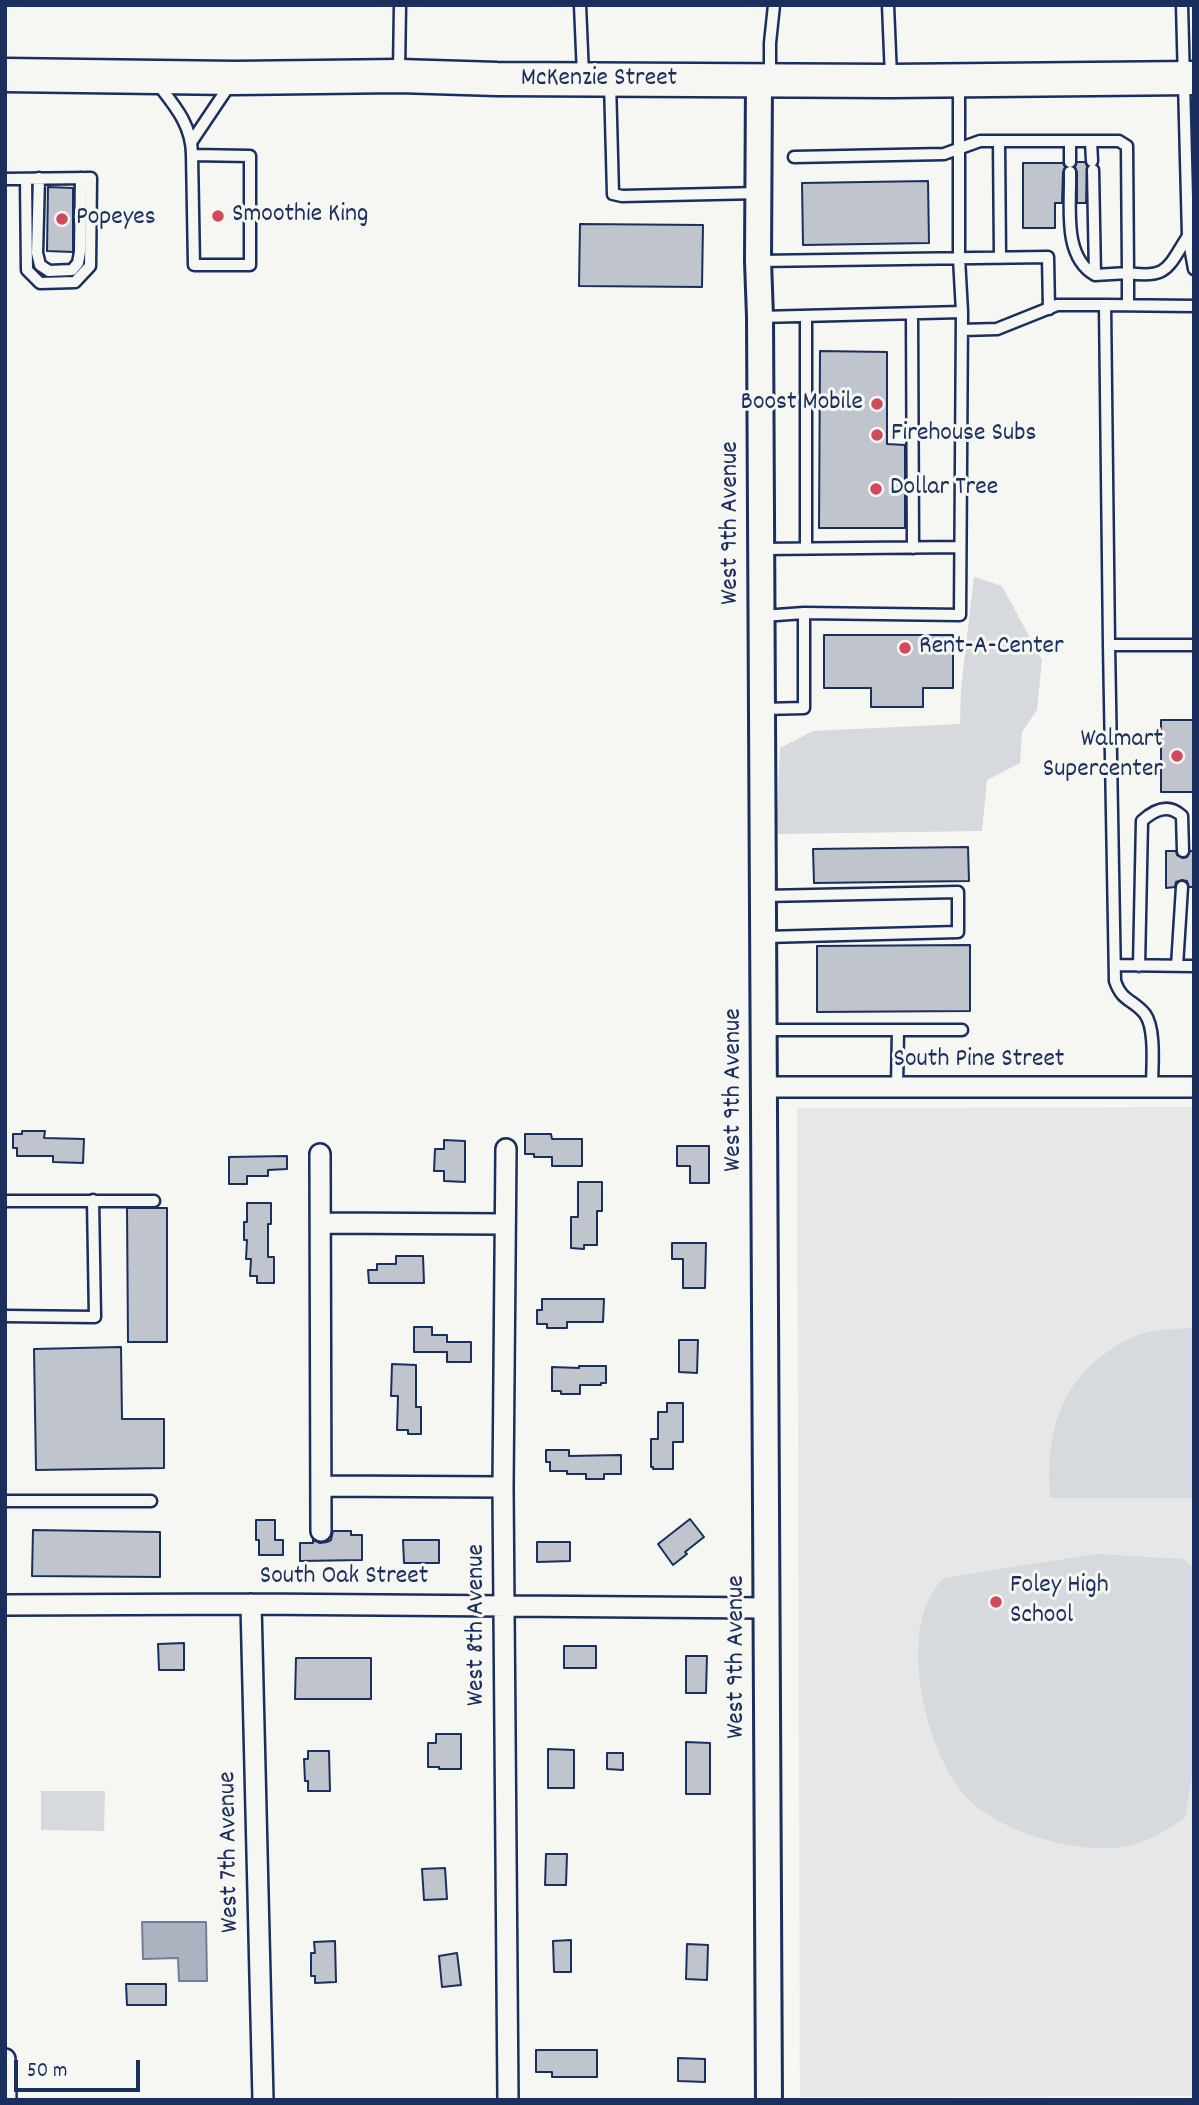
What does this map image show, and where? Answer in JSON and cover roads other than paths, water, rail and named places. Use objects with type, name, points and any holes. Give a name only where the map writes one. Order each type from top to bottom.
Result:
[{"type":"main road","name":"McKenzie Street","points":[[5,75],[891,81],[1189,78]]},
{"type":"street","name":"West 9th Avenue","points":[[764,80],[758,261],[765,937],[769,2100]]},
{"type":"street","name":"South Pine Street","points":[[765,1087],[1194,1087]]},
{"type":"street","name":"West 8th Avenue","points":[[506,1149],[503,1487],[508,2100]]},
{"type":"street","points":[[320,1154],[321,1531]]},
{"type":"street","points":[[321,1223],[505,1224]]},
{"type":"street","points":[[322,1486],[503,1487]]},
{"type":"street","name":"West 7th Avenue","points":[[251,1604],[263,2100]]},
{"type":"street","name":"South Oak Street","points":[[5,1605],[767,1608]]},
{"type":"street","points":[[5,2059],[6,2100]]},
{"type":"lane","points":[[399,76],[400,5]]},
{"type":"lane","points":[[580,5],[596,80],[613,194],[760,193]]},
{"type":"lane","points":[[764,80],[774,5]]},
{"type":"lane","points":[[888,5],[891,81]]},
{"type":"lane","points":[[1182,5],[1189,78],[1191,236],[1194,268]]},
{"type":"lane","points":[[152,77],[183,117],[192,141],[192,155],[194,265],[250,265],[250,156],[192,155]]},
{"type":"lane","points":[[192,141],[235,78]]},
{"type":"lane","points":[[762,616],[804,613],[960,615],[962,312],[959,80]]},
{"type":"lane","points":[[794,157],[944,155],[979,141],[1119,141],[1127,146],[1129,305]]},
{"type":"lane","points":[[999,141],[1000,258]]},
{"type":"lane","points":[[1070,141],[1072,243],[1085,269],[1095,275],[1154,275],[1166,269],[1191,236]]},
{"type":"lane","points":[[1091,141],[1095,275]]},
{"type":"lane","points":[[38,178],[37,253],[40,265],[49,271],[72,270],[78,262],[81,178]]},
{"type":"lane","points":[[5,179],[91,178],[90,266],[75,282],[40,283],[27,270],[26,179]]},
{"type":"lane","points":[[758,261],[1048,257],[1049,309]]},
{"type":"lane","points":[[962,330],[997,328],[1057,305],[1194,306]]},
{"type":"lane","points":[[1105,305],[1115,981],[1119,993],[1144,1013],[1150,1025],[1153,1087]]},
{"type":"lane","points":[[760,317],[962,312]]},
{"type":"lane","points":[[912,314],[914,548]]},
{"type":"lane","points":[[806,316],[806,549]]},
{"type":"lane","points":[[761,549],[960,547]]},
{"type":"lane","points":[[762,709],[804,708],[804,613]]},
{"type":"lane","points":[[1109,645],[1194,645]]},
{"type":"lane","points":[[1139,966],[1142,821],[1152,812],[1175,809],[1182,816],[1183,851]]},
{"type":"lane","points":[[1177,966],[1182,887]]},
{"type":"lane","points":[[764,896],[958,892],[958,932],[765,937]]},
{"type":"lane","points":[[1115,965],[1194,966]]},
{"type":"lane","points":[[764,1030],[962,1030]]},
{"type":"lane","points":[[897,1087],[898,1030]]},
{"type":"lane","points":[[5,1316],[95,1317],[93,1200]]},
{"type":"lane","points":[[5,1201],[154,1201]]},
{"type":"lane","points":[[5,1501],[151,1501]]},
{"type":"place","name":"Smoothie King","points":[[218,216]]},
{"type":"place","name":"Popeyes","points":[[62,219]]},
{"type":"place","name":"Boost Mobile","points":[[877,404]]},
{"type":"place","name":"Firehouse Subs","points":[[877,435]]},
{"type":"place","name":"Dollar Tree","points":[[876,489]]},
{"type":"place","name":"Rent-A-Center","points":[[905,648]]},
{"type":"place","name":"Walmart Supercenter","points":[[1177,756]]},
{"type":"place","name":"Foley High School","points":[[996,1602]]}]
